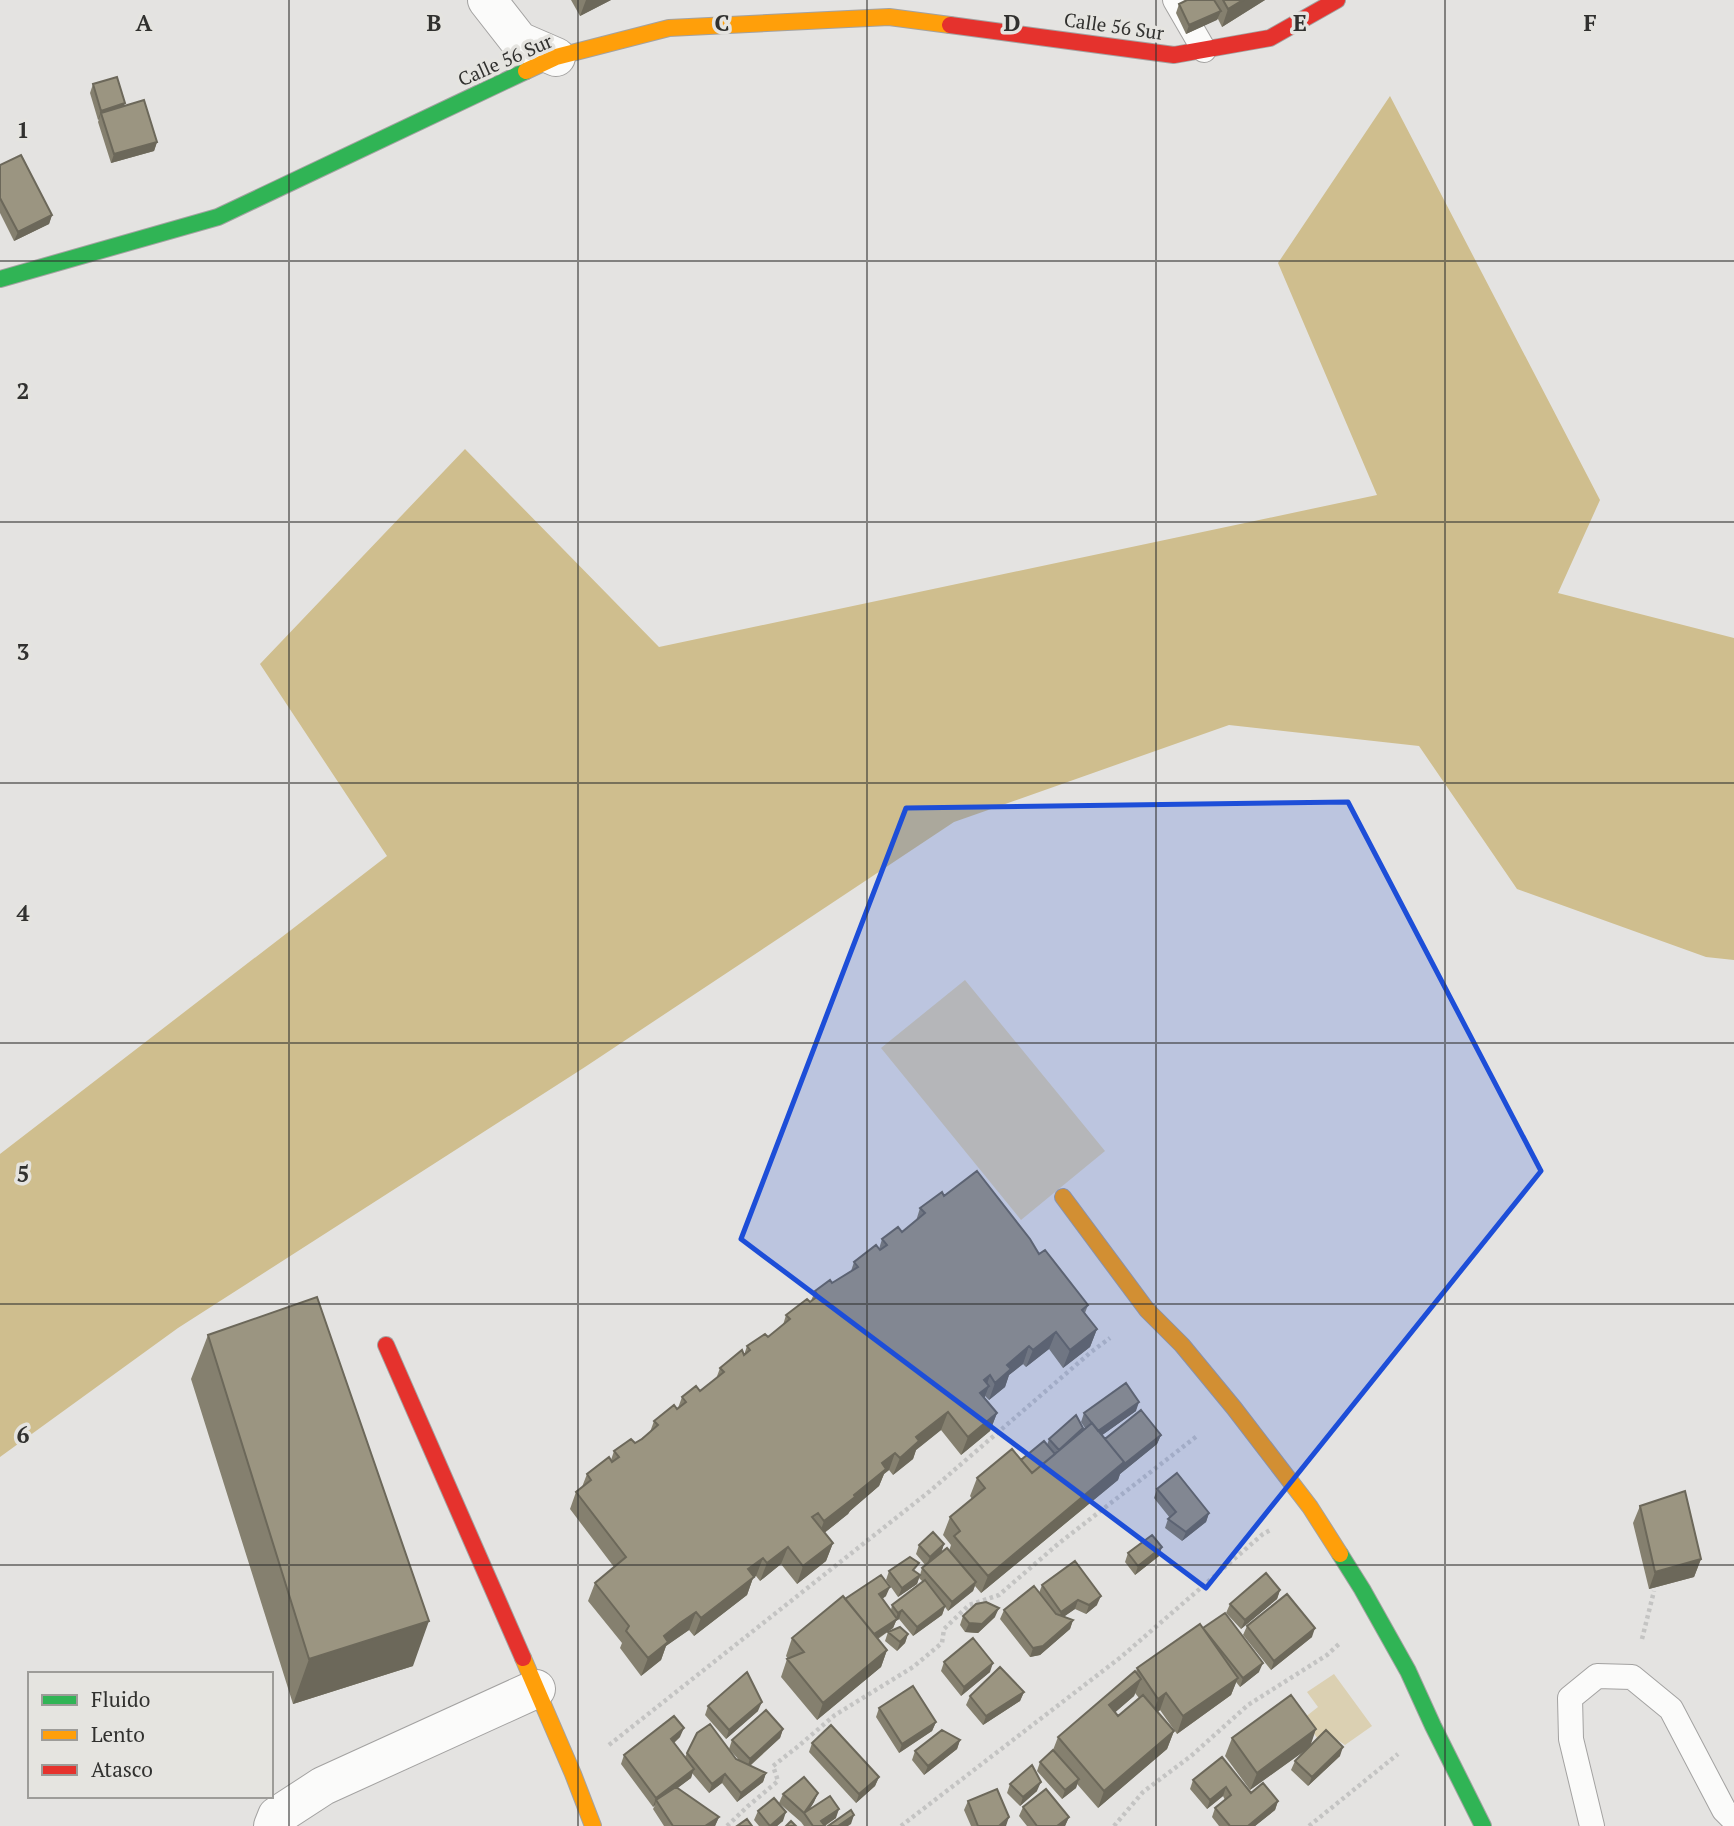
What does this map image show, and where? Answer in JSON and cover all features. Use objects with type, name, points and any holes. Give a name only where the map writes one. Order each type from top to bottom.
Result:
[{"type":"street","points":[[487,0],[519,41],[556,57]]},
{"type":"street","name":"Calle 56 Sur","points":[[0,279],[218,217],[556,57],[669,29],[890,17],[1174,55],[1270,38],[1337,0]]},
{"type":"street","points":[[1063,1197],[1147,1310],[1182,1345],[1310,1507],[1363,1589],[1408,1671],[1483,1826]]},
{"type":"street","points":[[386,1345],[573,1774],[593,1826]]},
{"type":"street","points":[[273,1826],[277,1816],[323,1786],[536,1689]]},
{"type":"lane","points":[[1175,0],[1204,50]]},
{"type":"lane","points":[[1591,1826],[1571,1739],[1570,1698],[1597,1676],[1632,1677],[1671,1709],[1724,1810],[1734,1820]]},
{"type":"path","points":[[573,1774],[930,1491],[1091,1352],[1147,1310]]},
{"type":"path","points":[[727,1826],[778,1781],[773,1766],[835,1715],[913,1667],[942,1643],[944,1629],[969,1605],[999,1595],[1058,1544],[1234,1408]]},
{"type":"path","points":[[901,1826],[1121,1657],[1263,1534],[1310,1507]]},
{"type":"path","points":[[1632,1677],[1654,1591]]},
{"type":"path","points":[[1114,1826],[1143,1792],[1191,1756],[1248,1705],[1327,1655],[1375,1612]]},
{"type":"path","points":[[1309,1826],[1433,1726]]},
{"type":"highlighted area","points":[[1348,802],[1541,1171],[1206,1588],[741,1239],[906,808]]},
{"type":"shaded area","points":[[1390,96],[1600,500],[1558,593],[1734,638],[1734,960],[1706,957],[1517,889],[1419,746],[1229,725],[954,822],[585,1067],[178,1328],[0,1457],[0,1154],[387,856],[260,664],[465,449],[659,647],[1377,495],[1278,263]]},
{"type":"shaded area","points":[[965,980],[1105,1151],[1021,1220],[881,1048]]},
{"type":"shaded area","points":[[1334,1674],[1372,1726],[1345,1745],[1326,1732],[1317,1738],[1304,1718],[1318,1707],[1307,1692]]},
{"type":"building","points":[[1187,0],[1214,0],[1221,11],[1189,25],[1179,4]]},
{"type":"building","points":[[1223,0],[1243,0],[1228,9]]},
{"type":"building","points":[[117,77],[125,103],[101,111],[93,84]]},
{"type":"building","points":[[144,100],[157,142],[114,154],[101,113]]},
{"type":"building","points":[[21,155],[52,215],[18,232],[0,198],[0,165]]},
{"type":"building","points":[[977,1171],[1039,1254],[1045,1250],[1088,1305],[1082,1310],[1097,1329],[1070,1350],[1056,1332],[1033,1350],[1029,1346],[1007,1365],[1011,1369],[995,1383],[990,1375],[984,1380],[989,1386],[980,1393],[997,1413],[968,1437],[948,1412],[916,1437],[919,1441],[900,1458],[895,1453],[882,1463],[886,1469],[824,1521],[818,1513],[812,1517],[833,1543],[803,1566],[788,1547],[767,1563],[763,1558],[748,1569],[754,1577],[701,1618],[696,1612],[680,1623],[664,1636],[668,1642],[648,1658],[626,1631],[629,1626],[595,1583],[626,1557],[576,1492],[591,1480],[587,1474],[609,1457],[612,1462],[619,1457],[614,1451],[631,1439],[635,1443],[642,1439],[658,1425],[654,1421],[674,1405],[677,1409],[686,1402],[682,1397],[696,1386],[700,1391],[724,1372],[720,1368],[742,1350],[744,1355],[750,1350],[747,1346],[765,1334],[768,1337],[790,1319],[786,1315],[807,1299],[810,1302],[818,1296],[815,1291],[830,1280],[832,1283],[858,1267],[854,1262],[876,1245],[880,1250],[887,1245],[882,1239],[898,1227],[902,1232],[925,1213],[920,1208],[942,1192],[944,1196]]},
{"type":"building","points":[[317,1297],[429,1621],[309,1659],[208,1335]]},
{"type":"building","points":[[1126,1383],[1139,1402],[1098,1431],[1084,1413]]},
{"type":"building","points":[[1141,1410],[1161,1435],[1123,1465],[1124,1462],[1105,1439]]},
{"type":"building","points":[[1076,1415],[1083,1428],[1059,1450],[1049,1439]]},
{"type":"building","points":[[1092,1423],[1124,1462],[988,1576],[954,1536],[960,1531],[950,1517],[985,1488],[977,1478],[1012,1449],[1032,1473]]},
{"type":"building","points":[[1044,1441],[1055,1454],[1032,1473],[1021,1460]]},
{"type":"building","points":[[1177,1473],[1209,1513],[1186,1532],[1168,1519],[1176,1512],[1157,1489]]},
{"type":"building","points":[[1685,1491],[1701,1559],[1655,1572],[1640,1506]]},
{"type":"building","points":[[933,1532],[944,1544],[930,1557],[919,1545]]},
{"type":"building","points":[[1152,1535],[1162,1547],[1138,1566],[1128,1553]]},
{"type":"building","points":[[947,1548],[976,1582],[952,1602],[922,1568]]},
{"type":"building","points":[[910,1557],[919,1563],[913,1570],[920,1575],[902,1588],[889,1571]]},
{"type":"building","points":[[1075,1561],[1101,1596],[1089,1605],[1078,1600],[1061,1612],[1042,1585]]},
{"type":"building","points":[[1266,1573],[1280,1590],[1245,1620],[1230,1604]]},
{"type":"building","points":[[881,1575],[890,1587],[879,1594],[897,1619],[874,1634],[845,1599]]},
{"type":"building","points":[[925,1580],[945,1606],[917,1627],[902,1610],[898,1613],[892,1605]]},
{"type":"building","points":[[1034,1586],[1056,1614],[1073,1620],[1043,1646],[1033,1648],[1004,1610]]},
{"type":"building","points":[[1287,1594],[1315,1628],[1274,1661],[1247,1626]]},
{"type":"building","points":[[843,1596],[887,1650],[823,1703],[787,1659],[804,1652],[792,1638]]},
{"type":"building","points":[[986,1602],[999,1608],[982,1624],[969,1623],[963,1616],[976,1604]]},
{"type":"building","points":[[1225,1613],[1263,1663],[1243,1678],[1203,1628]]},
{"type":"building","points":[[1200,1624],[1238,1678],[1183,1716],[1166,1693],[1158,1699],[1137,1668]]},
{"type":"building","points":[[900,1627],[908,1634],[900,1642],[888,1632]]},
{"type":"building","points":[[973,1638],[993,1663],[964,1687],[944,1662]]},
{"type":"building","points":[[1000,1667],[1024,1692],[986,1716],[970,1696]]},
{"type":"building","points":[[1135,1671],[1141,1679],[1109,1705],[1118,1716],[1143,1695],[1174,1731],[1104,1791],[1058,1737]]},
{"type":"building","points":[[747,1672],[762,1702],[729,1730],[708,1706]]},
{"type":"building","points":[[913,1686],[936,1722],[902,1744],[879,1708]]},
{"type":"building","points":[[1291,1695],[1316,1729],[1257,1773],[1232,1738]]},
{"type":"building","points":[[766,1710],[783,1729],[750,1759],[732,1740]]},
{"type":"building","points":[[674,1716],[684,1728],[671,1739],[694,1769],[656,1798],[624,1755]]},
{"type":"building","points":[[710,1724],[736,1759],[766,1773],[741,1793],[725,1774],[712,1784],[687,1753],[697,1733]]},
{"type":"building","points":[[831,1725],[879,1777],[859,1794],[812,1743]]},
{"type":"building","points":[[942,1730],[960,1740],[928,1766],[915,1751]]},
{"type":"building","points":[[1326,1730],[1343,1747],[1312,1777],[1295,1761]]},
{"type":"building","points":[[1053,1750],[1079,1779],[1065,1790],[1040,1762]]},
{"type":"building","points":[[1222,1757],[1251,1793],[1263,1783],[1278,1801],[1248,1826],[1230,1826],[1215,1808],[1231,1795],[1226,1787],[1210,1800],[1193,1780]]},
{"type":"building","points":[[1032,1765],[1041,1782],[1023,1797],[1010,1784]]},
{"type":"building","points":[[804,1777],[818,1793],[804,1813],[783,1794]]},
{"type":"building","points":[[676,1787],[719,1817],[705,1826],[673,1826],[656,1800]]},
{"type":"building","points":[[997,1789],[1009,1817],[999,1826],[978,1826],[968,1801]]},
{"type":"building","points":[[1046,1789],[1069,1817],[1057,1826],[1037,1826],[1023,1807]]},
{"type":"building","points":[[830,1796],[839,1809],[821,1821],[825,1826],[813,1826],[804,1813]]},
{"type":"building","points":[[774,1798],[786,1812],[770,1826],[758,1811]]},
{"type":"building","points":[[851,1810],[854,1815],[838,1826],[828,1826]]},
{"type":"building","points":[[747,1819],[752,1826],[737,1826]]},
{"type":"traffic: fast","points":[[0,279],[218,217],[526,71]]},
{"type":"traffic: fast","points":[[1340,1554],[1408,1671],[1483,1826]]},
{"type":"traffic: slow","points":[[526,71],[556,57],[669,28],[889,17],[950,25]]},
{"type":"traffic: slow","points":[[1063,1197],[1147,1310],[1182,1345],[1234,1408],[1310,1507],[1340,1554]]},
{"type":"traffic: slow","points":[[523,1658],[593,1826]]},
{"type":"traffic: jam","points":[[950,25],[1174,55],[1270,38],[1337,0]]},
{"type":"traffic: jam","points":[[386,1345],[523,1658]]}]
